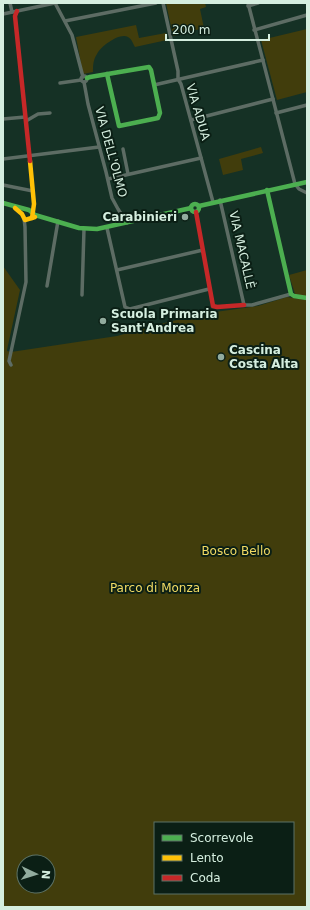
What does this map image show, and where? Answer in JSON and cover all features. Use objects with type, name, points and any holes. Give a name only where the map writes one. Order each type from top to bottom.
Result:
[{"type":"street","points":[[10,3],[15,16],[34,204],[28,215],[25,227],[26,282],[11,346],[9,361],[11,365]]},
{"type":"street","points":[[3,14],[55,3]]},
{"type":"street","name":"VIA DELL'OLMO","points":[[55,3],[72,35],[88,104],[115,204],[127,223]]},
{"type":"street","points":[[129,3],[130,8]]},
{"type":"street","points":[[65,21],[156,3]]},
{"type":"street","name":"VIA ADUA","points":[[163,3],[178,71],[178,79],[181,84],[213,202]]},
{"type":"street","points":[[258,3],[248,4],[254,30],[296,184],[299,189],[307,192]]},
{"type":"street","points":[[254,30],[307,15]]},
{"type":"street","points":[[154,85],[263,60]]},
{"type":"street","points":[[60,83],[83,79],[107,74],[146,67],[150,68],[160,113],[158,118],[120,126],[107,74]]},
{"type":"street","points":[[191,120],[273,98]]},
{"type":"street","points":[[276,113],[307,105]]},
{"type":"street","points":[[3,120],[26,119],[50,113]]},
{"type":"street","points":[[3,159],[100,148]]},
{"type":"street","points":[[123,149],[128,174]]},
{"type":"street","points":[[108,179],[201,158]]},
{"type":"street","points":[[3,203],[10,205],[28,215],[43,217],[84,229],[107,228],[191,208],[194,204],[199,206],[220,200],[307,182]]},
{"type":"street","points":[[3,184],[33,191]]},
{"type":"street","points":[[267,190],[291,294]]},
{"type":"street","name":"VIA MACALLÈ","points":[[220,200],[244,305]]},
{"type":"street","points":[[199,206],[199,209],[196,212],[213,306],[252,305],[291,294],[294,296],[307,298]]},
{"type":"street","points":[[191,208],[192,211],[196,212]]},
{"type":"street","points":[[47,286],[58,221]]},
{"type":"street","points":[[107,228],[125,307],[130,309],[209,289]]},
{"type":"street","points":[[82,295],[84,229]]},
{"type":"street","points":[[117,270],[202,250]]},
{"type":"green space","points":[[166,3],[205,3],[206,7],[200,9],[204,28],[173,36]]},
{"type":"green space","points":[[136,25],[139,38],[166,33],[167,40],[135,47],[128,37],[120,36],[106,44],[99,51],[94,61],[93,72],[83,74],[76,37]]},
{"type":"green space","points":[[307,29],[307,92],[277,100],[261,40]]},
{"type":"green space","points":[[261,147],[263,153],[241,159],[243,170],[223,175],[219,159]]},
{"type":"green space","name":"Parco di Monza","points":[[3,266],[20,290],[7,350],[11,352],[117,336],[208,313],[258,306],[287,297],[307,300],[307,907],[3,907]]},
{"type":"green space","points":[[307,270],[307,297],[295,294],[289,275]]},
{"type":"traffic: fast","points":[[87,78],[90,77],[149,67],[151,70],[160,113],[158,118],[119,126],[107,74]]},
{"type":"traffic: fast","points":[[199,206],[307,182]]},
{"type":"traffic: fast","points":[[267,190],[291,294],[294,296],[307,298]]},
{"type":"traffic: fast","points":[[3,203],[29,210],[35,215],[79,228],[97,229],[191,208]]},
{"type":"traffic: fast","points":[[193,204],[197,204],[199,208],[197,212],[193,212],[191,210],[191,206],[193,204]]},
{"type":"traffic: slow","points":[[30,161],[34,204],[32,218]]},
{"type":"traffic: slow","points":[[15,208],[22,214],[25,220],[35,217]]},
{"type":"traffic: jam","points":[[17,11],[15,16],[30,161]]},
{"type":"traffic: jam","points":[[196,212],[213,306],[244,305]]},
{"type":"place","name":"Carabinieri","points":[[185,217]]},
{"type":"place","name":"Scuola Primaria Sant'Andrea","points":[[103,321]]},
{"type":"place","name":"Cascina Costa Alta","points":[[221,357]]},
{"type":"park label","name":"Bosco Bello","points":[[236,551]]}]
